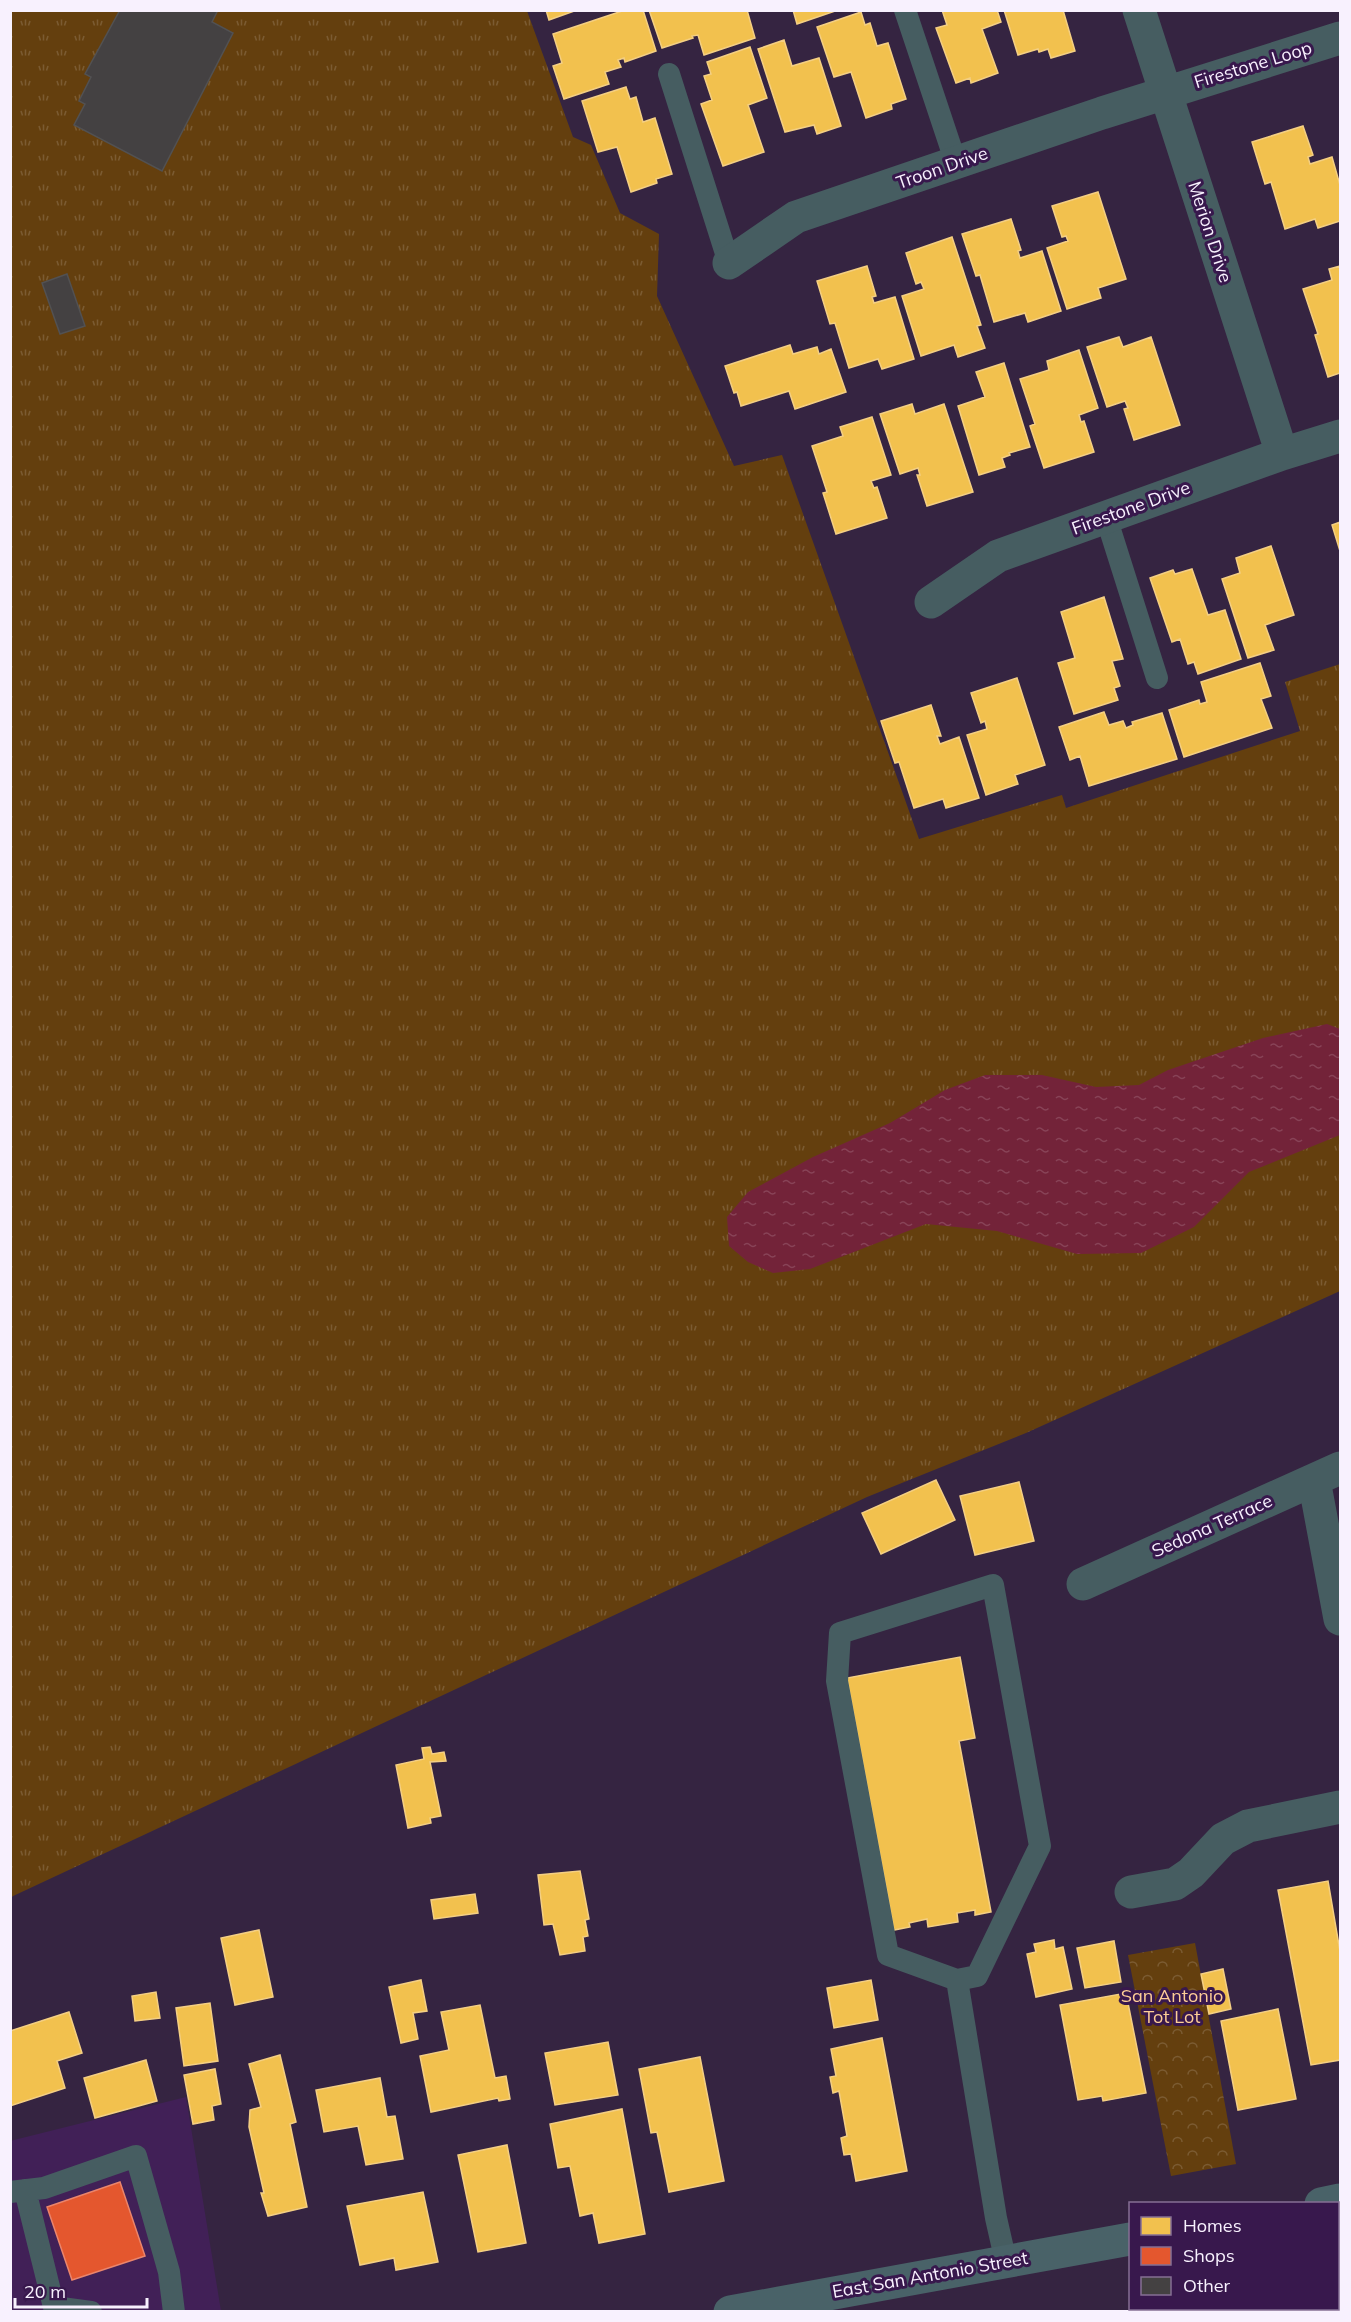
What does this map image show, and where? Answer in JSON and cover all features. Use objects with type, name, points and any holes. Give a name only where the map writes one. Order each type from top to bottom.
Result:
[{"type":"street","name":"Merion Drive","points":[[1139,10],[1282,454]]},
{"type":"street","name":"Firestone Loop","points":[[1165,93],[1341,38]]},
{"type":"street","name":"Troon Drive","points":[[729,263],[796,217],[1165,93]]},
{"type":"street","name":"Firestone Drive","points":[[932,602],[998,556],[1282,454],[1341,436]]},
{"type":"street","name":"Sedona Terrace","points":[[1083,1584],[1327,1474]]},
{"type":"street","points":[[1327,1474],[1341,1620]]},
{"type":"street","points":[[1131,1892],[1175,1884],[1191,1873],[1223,1839],[1248,1826],[1341,1807]]},
{"type":"street","name":"East San Antonio Street","points":[[730,2312],[1129,2239]]},
{"type":"lane","points":[[904,10],[956,163]]},
{"type":"lane","points":[[669,74],[729,263]]},
{"type":"lane","points":[[1106,517],[1157,678]]},
{"type":"lane","points":[[993,1585],[1040,1846],[977,1976],[957,1980],[888,1955],[837,1681],[840,1633],[993,1585]]},
{"type":"lane","points":[[957,1980],[996,2218],[1006,2262]]},
{"type":"lane","points":[[91,2312],[54,2307],[18,2191],[44,2188],[136,2156],[170,2272],[174,2312]]},
{"type":"shaded area","points":[[186,2097],[221,2311],[11,2311],[10,2141]]},
{"type":"green space","points":[[11,11],[527,11],[573,137],[591,145],[620,213],[659,234],[657,296],[734,466],[782,455],[919,839],[1062,795],[1066,808],[1300,731],[1285,682],[1340,664],[1340,1291],[1026,1433],[867,1497],[11,1897]]},
{"type":"green space","name":"San Antonio Tot Lot","points":[[1195,1943],[1236,2164],[1171,2176],[1128,1955]]},
{"type":"water","points":[[1327,1024],[1340,1029],[1340,1135],[1249,1172],[1194,1227],[1141,1253],[1077,1254],[997,1231],[926,1224],[810,1269],[773,1273],[748,1262],[729,1246],[727,1217],[748,1192],[813,1157],[890,1123],[945,1090],[985,1075],[1042,1075],[1096,1087],[1139,1085],[1168,1070],[1263,1038]]},
{"type":"building: Homes","points":[[546,10],[577,10],[549,20]]},
{"type":"building: Homes","points":[[625,10],[643,10],[656,51],[625,62],[624,58],[618,60],[621,67],[605,72],[609,84],[564,99],[553,66],[562,63],[553,34]]},
{"type":"building: Homes","points":[[649,10],[747,10],[755,38],[704,55],[698,35],[662,48]]},
{"type":"building: Homes","points":[[793,10],[838,10],[797,24]]},
{"type":"building: Homes","points":[[942,10],[997,10],[1001,22],[982,29],[998,73],[971,83],[970,78],[956,83],[936,28],[947,25]]},
{"type":"building: Homes","points":[[1004,10],[1063,10],[1075,51],[1051,58],[1048,49],[1039,52],[1038,49],[1018,55]]},
{"type":"building: Homes","points":[[861,12],[865,25],[870,23],[877,46],[888,43],[906,99],[891,104],[892,109],[866,118],[851,72],[834,77],[817,27]]},
{"type":"building: Homes","points":[[784,40],[792,66],[819,58],[841,126],[817,134],[814,125],[785,132],[758,49]]},
{"type":"building: Homes","points":[[750,47],[767,98],[748,105],[764,152],[723,166],[701,104],[712,100],[704,76],[711,74],[707,62]]},
{"type":"building: Homes","points":[[626,87],[630,99],[636,97],[643,122],[655,118],[672,174],[656,179],[657,183],[631,192],[617,147],[598,152],[582,101]]},
{"type":"building: Homes","points":[[1303,126],[1313,155],[1308,157],[1310,164],[1332,157],[1340,185],[1340,221],[1318,228],[1315,219],[1285,229],[1271,182],[1265,184],[1252,142]]},
{"type":"building: Homes","points":[[1098,192],[1126,279],[1098,288],[1101,298],[1067,309],[1047,248],[1068,241],[1066,236],[1062,237],[1052,206]]},
{"type":"building: Homes","points":[[1011,219],[1021,250],[1018,251],[1020,258],[1042,251],[1061,311],[1028,322],[1025,313],[994,322],[980,275],[976,276],[962,234]]},
{"type":"building: Homes","points":[[952,237],[981,325],[977,326],[985,348],[958,357],[954,345],[921,356],[902,296],[924,289],[921,282],[916,284],[906,253]]},
{"type":"building: Homes","points":[[867,266],[876,296],[872,297],[874,303],[895,297],[914,359],[882,369],[878,359],[849,368],[835,323],[830,324],[817,281]]},
{"type":"building: Homes","points":[[1340,266],[1340,373],[1328,377],[1315,335],[1318,334],[1303,289],[1332,280],[1329,269]]},
{"type":"building: Homes","points":[[1119,337],[1123,347],[1151,337],[1180,425],[1134,440],[1124,409],[1128,408],[1125,401],[1107,407],[1087,347]]},
{"type":"building: Homes","points":[[790,345],[793,354],[817,347],[819,354],[831,349],[846,392],[795,409],[789,391],[741,406],[725,366]]},
{"type":"building: Homes","points":[[1079,350],[1098,408],[1079,415],[1081,422],[1084,421],[1094,452],[1044,468],[1030,426],[1035,424],[1020,379],[1049,370],[1047,361]]},
{"type":"building: Homes","points":[[1004,363],[1030,447],[1009,453],[1010,455],[1002,458],[1005,467],[979,475],[958,406],[985,397],[976,372]]},
{"type":"building: Homes","points":[[912,404],[915,414],[944,404],[973,492],[927,506],[917,475],[920,475],[918,468],[900,474],[880,414]]},
{"type":"building: Homes","points":[[872,417],[891,475],[871,481],[874,488],[877,487],[887,518],[836,534],[823,493],[827,492],[812,446],[843,436],[840,427]]},
{"type":"building: Homes","points":[[1340,522],[1340,551],[1332,525]]},
{"type":"building: Homes","points":[[1271,546],[1294,615],[1265,625],[1274,650],[1248,658],[1222,579],[1240,573],[1236,558]]},
{"type":"building: Homes","points":[[1192,569],[1208,615],[1225,610],[1241,659],[1198,674],[1194,662],[1188,664],[1180,639],[1172,642],[1150,578],[1173,570],[1175,574]]},
{"type":"building: Homes","points":[[1104,597],[1123,659],[1112,661],[1120,686],[1114,688],[1118,700],[1074,714],[1058,663],[1075,658],[1061,612]]},
{"type":"building: Homes","points":[[1260,663],[1271,696],[1261,699],[1272,728],[1184,757],[1169,710],[1199,700],[1200,704],[1207,702],[1201,682]]},
{"type":"building: Homes","points":[[1017,678],[1045,765],[1015,775],[1018,784],[986,795],[967,735],[987,729],[985,721],[981,723],[971,693]]},
{"type":"building: Homes","points":[[931,705],[941,736],[937,736],[940,744],[959,737],[979,798],[946,808],[943,799],[914,808],[899,762],[895,763],[881,721]]},
{"type":"building: Homes","points":[[1104,712],[1109,725],[1123,721],[1126,728],[1133,725],[1132,722],[1162,713],[1177,759],[1089,786],[1080,756],[1070,760],[1059,727]]},
{"type":"building: Homes","points":[[936,1480],[955,1520],[881,1554],[862,1513]]},
{"type":"building: Homes","points":[[1019,1482],[1034,1541],[975,1555],[960,1496]]},
{"type":"building: Homes","points":[[960,1657],[975,1738],[959,1741],[991,1912],[975,1915],[975,1910],[957,1913],[958,1922],[928,1927],[927,1919],[909,1923],[910,1927],[894,1930],[847,1678]]},
{"type":"building: Homes","points":[[430,1747],[432,1754],[444,1752],[446,1761],[430,1762],[441,1816],[430,1818],[431,1823],[408,1828],[396,1765],[424,1759],[422,1748]]},
{"type":"building: Homes","points":[[580,1871],[589,1919],[585,1920],[588,1936],[583,1937],[585,1951],[560,1955],[553,1924],[544,1925],[538,1875]]},
{"type":"building: Homes","points":[[1328,1881],[1340,1951],[1340,2060],[1311,2065],[1278,1890]]},
{"type":"building: Homes","points":[[475,1894],[478,1913],[434,1919],[431,1900]]},
{"type":"building: Homes","points":[[259,1930],[273,1997],[235,2005],[221,1938]]},
{"type":"building: Homes","points":[[1054,1940],[1055,1949],[1063,1947],[1072,1989],[1036,1997],[1027,1954],[1036,1952],[1034,1944]]},
{"type":"building: Homes","points":[[1114,1941],[1121,1982],[1085,1988],[1077,1948]]},
{"type":"building: Homes","points":[[1223,1969],[1231,2009],[1209,2014],[1201,1974]]},
{"type":"building: Homes","points":[[421,1980],[427,2011],[413,2013],[418,2039],[401,2043],[389,1987]]},
{"type":"building: Homes","points":[[871,1980],[878,2020],[834,2028],[827,1988]]},
{"type":"building: Homes","points":[[156,1992],[160,2018],[135,2021],[132,1996]]},
{"type":"building: Homes","points":[[1126,1993],[1146,2093],[1103,2101],[1102,2096],[1078,2100],[1060,2005]]},
{"type":"building: Homes","points":[[210,2003],[218,2061],[184,2066],[176,2008]]},
{"type":"building: Homes","points":[[480,2005],[495,2078],[506,2076],[510,2099],[499,2101],[498,2098],[431,2112],[420,2056],[449,2050],[441,2012]]},
{"type":"building: Homes","points":[[1278,2009],[1296,2099],[1238,2110],[1221,2021]]},
{"type":"building: Homes","points":[[69,2012],[82,2053],[57,2061],[65,2088],[10,2106],[10,2031]]},
{"type":"building: Homes","points":[[882,2038],[907,2171],[856,2181],[851,2154],[844,2155],[841,2138],[847,2136],[839,2091],[833,2093],[830,2077],[836,2076],[831,2049]]},
{"type":"building: Homes","points":[[608,2042],[618,2095],[555,2105],[545,2053]]},
{"type":"building: Homes","points":[[280,2055],[296,2122],[290,2124],[307,2207],[268,2216],[261,2193],[264,2193],[249,2127],[250,2110],[261,2107],[249,2064]]},
{"type":"building: Homes","points":[[700,2057],[724,2181],[669,2192],[657,2132],[651,2133],[639,2069]]},
{"type":"building: Homes","points":[[146,2060],[157,2101],[95,2118],[84,2078]]},
{"type":"building: Homes","points":[[215,2069],[221,2104],[212,2106],[214,2120],[193,2124],[184,2075]]},
{"type":"building: Homes","points":[[380,2078],[387,2117],[395,2116],[403,2159],[366,2165],[358,2126],[324,2132],[316,2090]]},
{"type":"building: Homes","points":[[622,2109],[645,2234],[599,2243],[593,2213],[580,2216],[570,2166],[558,2168],[550,2124]]},
{"type":"building: Homes","points":[[507,2145],[526,2243],[478,2252],[458,2155]]},
{"type":"building: Homes","points":[[423,2192],[438,2262],[396,2270],[394,2258],[360,2265],[347,2206]]},
{"type":"building: Homes","points":[[1339,2298],[1340,2312],[1299,2312],[1298,2310],[1339,2310]]},
{"type":"building: Shops","points":[[120,2182],[145,2256],[72,2280],[47,2207]]},
{"type":"building: Other","points":[[120,10],[218,10],[212,22],[233,33],[162,171],[74,125],[85,104],[79,101],[91,77],[85,74]]},
{"type":"building: Other","points":[[67,274],[85,326],[60,334],[42,283]]}]
